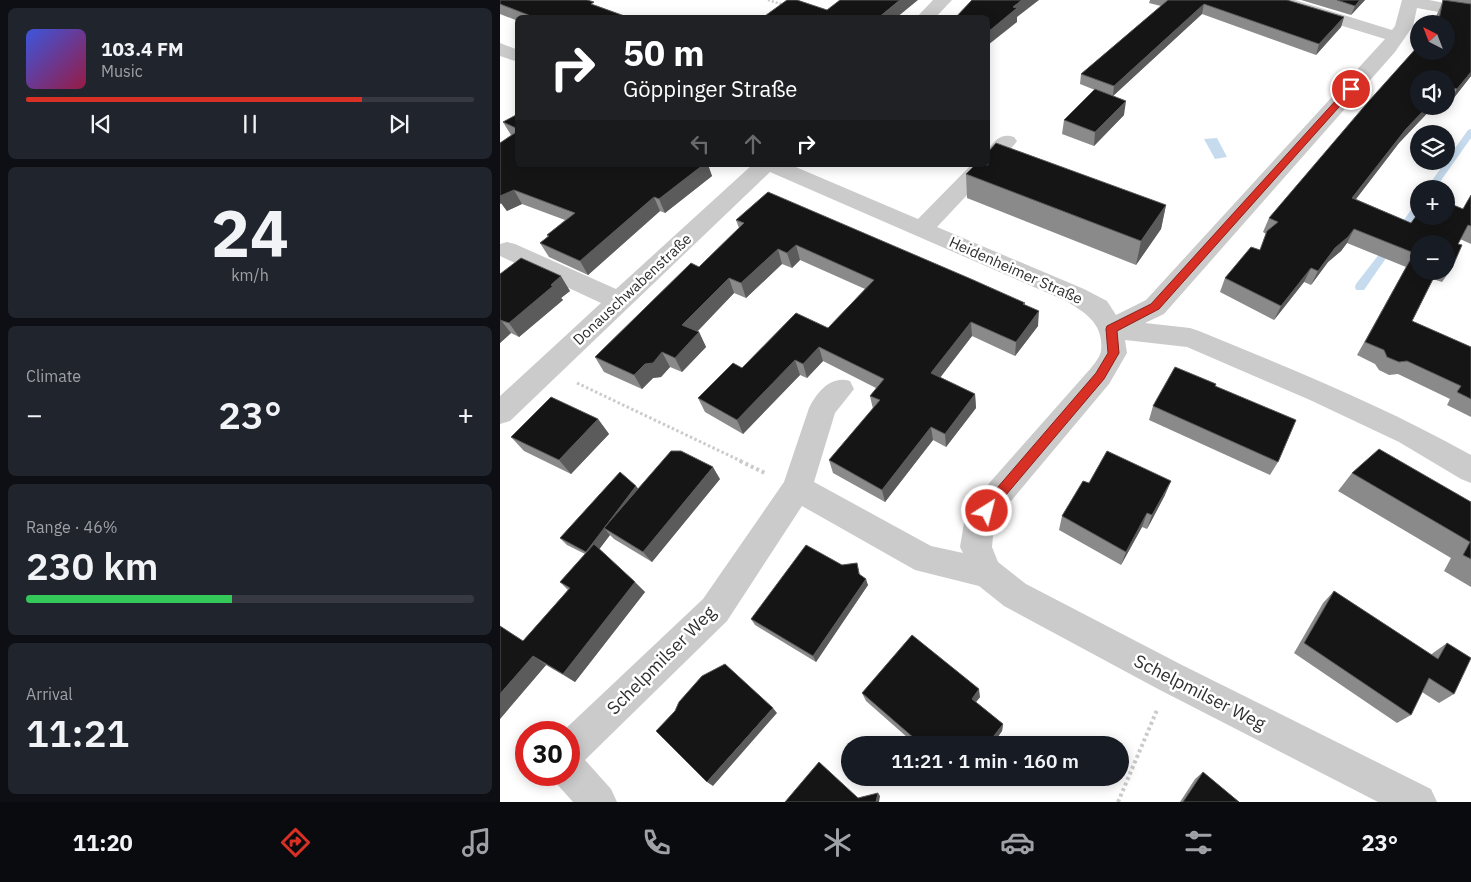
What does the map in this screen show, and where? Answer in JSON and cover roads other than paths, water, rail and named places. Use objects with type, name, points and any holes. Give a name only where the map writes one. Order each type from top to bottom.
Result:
[{"type":"street","points":[[927,15],[943,0]]},
{"type":"street","points":[[1277,0],[1396,37]]},
{"type":"street","points":[[1111,329],[1155,307],[1396,37],[1404,26],[1412,1],[1471,13]]},
{"type":"street","points":[[500,49],[515,56]]},
{"type":"street","points":[[990,159],[1007,141]]},
{"type":"street","name":"Donauschwabenstraße","points":[[500,413],[763,167]]},
{"type":"street","name":"Heidenheimer Straße","points":[[777,167],[1075,295],[1098,308],[1111,329]]},
{"type":"street","points":[[922,229],[981,167]]},
{"type":"street","points":[[507,250],[619,301]]},
{"type":"street","points":[[1111,329],[1190,338],[1320,392],[1409,434],[1471,470]]},
{"type":"street","points":[[987,574],[976,547],[979,523],[995,498],[1100,376],[1114,353],[1111,329]]},
{"type":"street","name":"Schelpmilser Weg","points":[[580,740],[714,610],[797,488],[823,408],[840,389]]},
{"type":"street","name":"Schelpmilser Weg","points":[[797,488],[926,560],[987,574],[1015,595],[1170,678],[1418,802]]},
{"type":"street","points":[[580,782],[598,802]]},
{"type":"water","points":[[1217,138],[1227,157],[1215,159],[1204,139]]},
{"type":"waterway","points":[[1436,180],[1471,132]]},
{"type":"waterway","points":[[1399,233],[1410,218]]},
{"type":"waterway","points":[[1360,287],[1390,246]]}]
